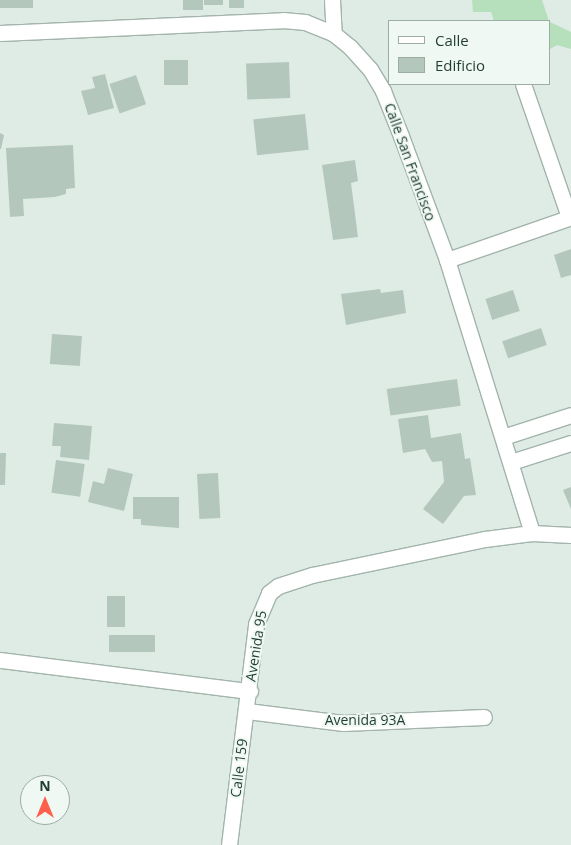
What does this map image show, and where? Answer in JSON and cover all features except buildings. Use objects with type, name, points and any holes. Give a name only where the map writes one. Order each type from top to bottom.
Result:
[{"type":"street","points":[[332,0],[334,34]]},
{"type":"street","name":"Calle San Francisco","points":[[0,34],[283,20],[305,22],[334,34],[370,69],[384,91],[447,260],[532,533]]},
{"type":"street","points":[[447,260],[570,217],[523,85]]},
{"type":"street","points":[[503,437],[571,415]]},
{"type":"street","points":[[510,462],[571,444]]},
{"type":"street","points":[[532,533],[571,534]]},
{"type":"street","name":"Avenida 95","points":[[0,662],[250,691],[256,624],[269,593],[278,586],[312,575],[475,541],[532,533]]},
{"type":"street","name":"Calle 159","points":[[229,845],[250,691]]},
{"type":"street","name":"Avenida 93A","points":[[247,711],[343,723],[484,717]]},
{"type":"green space","points":[[472,0],[542,0],[549,20],[494,20],[491,12],[473,12]]},
{"type":"green space","points":[[551,22],[571,32],[571,49],[557,45],[551,48]]}]
